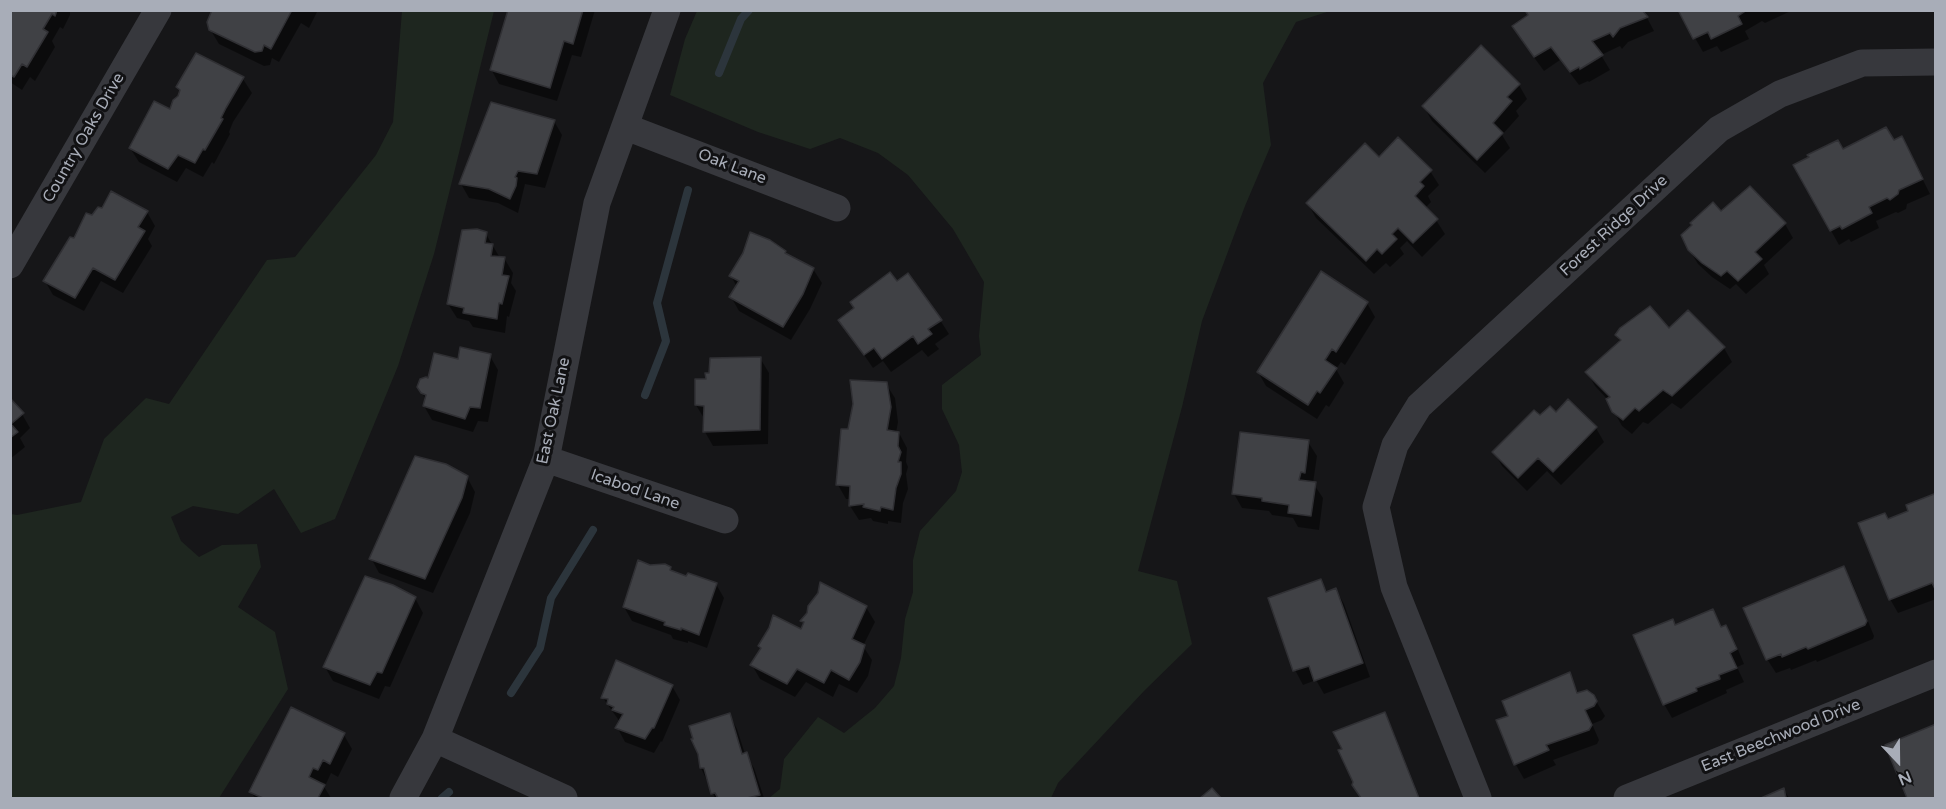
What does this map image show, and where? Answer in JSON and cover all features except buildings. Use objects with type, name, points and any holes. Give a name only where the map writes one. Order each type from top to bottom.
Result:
[{"type":"street","name":"Country Oaks Drive","points":[[10,265],[158,10]]},
{"type":"street","name":"East Oak Lane","points":[[403,798],[435,739],[546,459],[597,203],[668,10]]},
{"type":"street","name":"Forest Ridge Drive","points":[[1478,798],[1394,587],[1376,507],[1395,445],[1419,406],[1719,129],[1780,94],[1862,63],[1935,62]]},
{"type":"street","name":"Oak Lane","points":[[626,127],[837,208]]},
{"type":"street","name":"Icabod Lane","points":[[546,459],[725,520]]},
{"type":"street","name":"East Beechwood Drive","points":[[1627,798],[1672,790],[1935,673]]},
{"type":"street","points":[[435,739],[564,798]]},
{"type":"shaded area","points":[[402,11],[494,11],[434,254],[398,366],[335,519],[301,533],[274,489],[238,514],[193,506],[171,517],[181,541],[199,557],[222,545],[257,544],[261,567],[238,607],[275,632],[288,689],[219,798],[11,798],[11,514],[17,515],[81,502],[104,439],[146,398],[169,404],[267,260],[295,257],[376,155],[393,122]]},
{"type":"shaded area","points":[[697,11],[1330,11],[1296,22],[1263,83],[1271,145],[1245,206],[1202,321],[1182,407],[1138,571],[1177,581],[1192,644],[1144,691],[1058,783],[1051,798],[769,798],[780,789],[784,759],[818,717],[844,733],[875,708],[894,686],[901,658],[905,619],[913,592],[913,560],[920,531],[956,491],[962,472],[959,445],[942,409],[942,385],[981,355],[979,336],[984,282],[953,229],[908,175],[878,153],[840,138],[810,149],[758,132],[670,95],[685,39]]},
{"type":"waterway","points":[[719,73],[741,19],[749,10]]},
{"type":"waterway","points":[[645,395],[666,341],[657,303],[688,190]]},
{"type":"waterway","points":[[511,693],[540,648],[551,598],[593,530]]},
{"type":"waterway","points":[[442,798],[449,792]]}]
